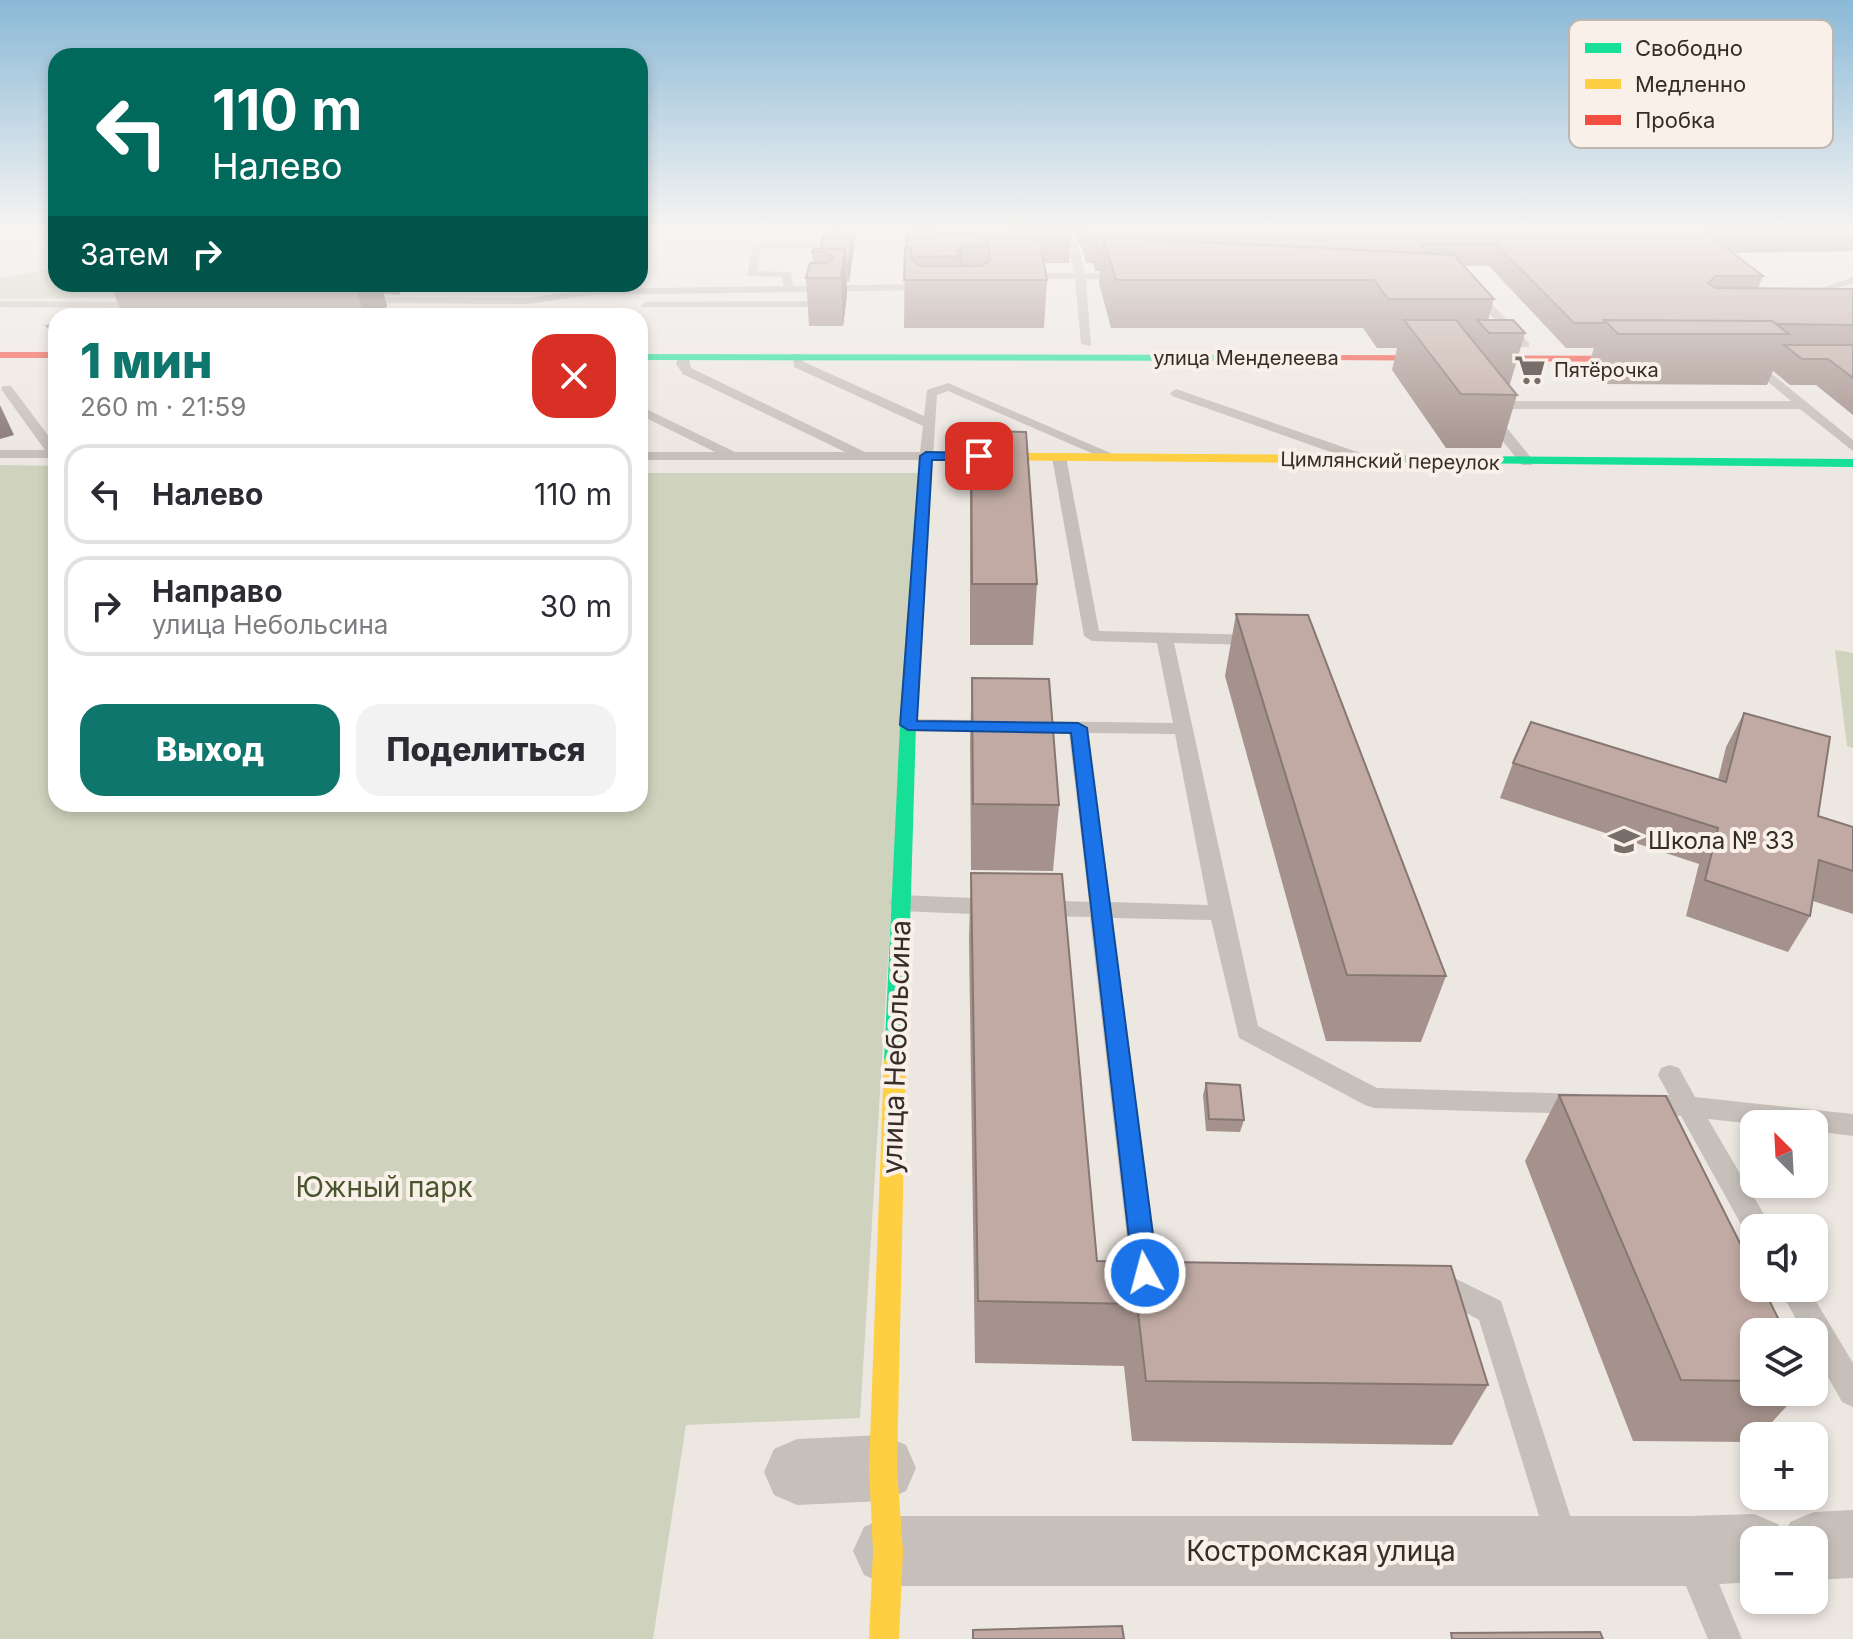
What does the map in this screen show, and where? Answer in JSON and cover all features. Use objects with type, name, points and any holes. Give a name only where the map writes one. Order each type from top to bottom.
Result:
[{"type":"street","points":[[0,342],[48,342]]},
{"type":"street","name":"улица Менделеева","points":[[648,343],[1525,345],[1670,352],[1444,359],[648,357]]},
{"type":"street","points":[[1747,353],[1780,360]]},
{"type":"street","points":[[0,355],[48,355]]},
{"type":"street","name":"Цимлянский переулок","points":[[926,456],[1853,463]]},
{"type":"street","name":"улица Небольсина","points":[[884,1639],[888,1551],[883,1468],[900,903],[926,456]]},
{"type":"street","points":[[797,1472],[883,1468]]},
{"type":"street","points":[[1828,1545],[1853,1544]]},
{"type":"street","name":"Костромская улица","points":[[888,1551],[1722,1550]]},
{"type":"lane","points":[[1083,302],[1087,344]]},
{"type":"lane","points":[[1484,302],[1525,345]]},
{"type":"lane","points":[[0,304],[155,305]]},
{"type":"lane","points":[[640,305],[828,304]]},
{"type":"lane","points":[[578,305],[624,305]]},
{"type":"lane","points":[[1747,353],[1853,447]]},
{"type":"lane","points":[[684,357],[682,364],[687,371],[864,456]]},
{"type":"lane","points":[[797,357],[798,364],[930,424]]},
{"type":"lane","points":[[1444,359],[1456,374]]},
{"type":"lane","points":[[648,456],[926,456],[931,393],[948,387],[1115,458]]},
{"type":"lane","points":[[7,389],[48,443]]},
{"type":"lane","points":[[1176,393],[1366,460]]},
{"type":"lane","points":[[1527,462],[1477,400],[1804,405]]},
{"type":"lane","points":[[648,414],[734,456]]},
{"type":"lane","points":[[0,454],[48,454]]},
{"type":"lane","points":[[1059,457],[1092,636],[1279,640]]},
{"type":"lane","points":[[1165,638],[1181,729],[1247,1031],[1374,1098],[1687,1106],[1853,1125]]},
{"type":"lane","points":[[908,725],[1181,729]]},
{"type":"lane","points":[[1078,728],[1145,1273],[1192,1274]]},
{"type":"lane","points":[[900,903],[1220,913]]},
{"type":"lane","points":[[1670,1075],[1750,1214]]},
{"type":"lane","points":[[1412,1278],[1427,1278],[1491,1311],[1566,1551]]},
{"type":"lane","points":[[1801,1302],[1853,1392]]},
{"type":"lane","points":[[1722,1550],[1725,1639]]},
{"type":"green space","name":"Южный парк","points":[[0,465],[48,466],[48,812],[648,812],[648,473],[918,473],[860,1418],[686,1425],[653,1639],[0,1639]]},
{"type":"green space","points":[[1835,650],[1853,653],[1853,748],[1847,746]]},
{"type":"building","points":[[1554,302],[1853,302],[1853,325],[1777,324],[1772,321],[1604,320],[1603,323],[1574,323]]},
{"type":"building","points":[[1404,320],[1456,320],[1517,395],[1461,394]]},
{"type":"building","points":[[1477,320],[1513,320],[1525,333],[1489,333]]},
{"type":"building","points":[[1604,320],[1772,321],[1789,334],[1618,334]]},
{"type":"building","points":[[1784,345],[1853,345],[1853,378],[1828,359],[1802,359]]},
{"type":"building","points":[[971,431],[1026,432],[1037,584],[972,584]]},
{"type":"building","points":[[1236,614],[1308,615],[1446,976],[1347,975]]},
{"type":"building","points":[[972,678],[1049,679],[1059,805],[973,804]]},
{"type":"building","points":[[1744,713],[1830,737],[1818,816],[1853,827],[1853,871],[1819,860],[1810,916],[1705,880],[1718,828],[1513,763],[1531,722],[1726,782]]},
{"type":"building","points":[[971,873],[1062,874],[1097,1261],[1451,1266],[1488,1385],[1146,1381],[1137,1304],[978,1301]]},
{"type":"building","points":[[1206,1083],[1240,1085],[1244,1120],[1209,1119]]},
{"type":"building","points":[[1559,1095],[1666,1096],[1740,1243],[1740,1302],[1770,1302],[1778,1318],[1740,1318],[1740,1381],[1681,1380]]},
{"type":"building","points":[[1122,1626],[1124,1639],[973,1639],[973,1630]]},
{"type":"building","points":[[1600,1632],[1603,1639],[1452,1639],[1451,1633]]},
{"type":"traffic: fast","points":[[648,357],[1326,358]]},
{"type":"traffic: fast","points":[[1347,459],[1853,463]]},
{"type":"traffic: fast","points":[[895,1061],[908,725],[924,484]]},
{"type":"traffic: slow","points":[[924,484],[926,456],[1347,459]]},
{"type":"traffic: slow","points":[[884,1639],[888,1551],[883,1468],[895,1061]]},
{"type":"traffic: jam","points":[[0,355],[48,355]]},
{"type":"traffic: jam","points":[[1326,358],[1650,359]]},
{"type":"place","name":"Пятёрочка","points":[[1530,370]]},
{"type":"place","name":"Школа № 33","points":[[1624,841]]},
{"type":"route","points":[[979,456],[926,456],[924,530],[908,725],[1078,728],[1145,1273]]}]
